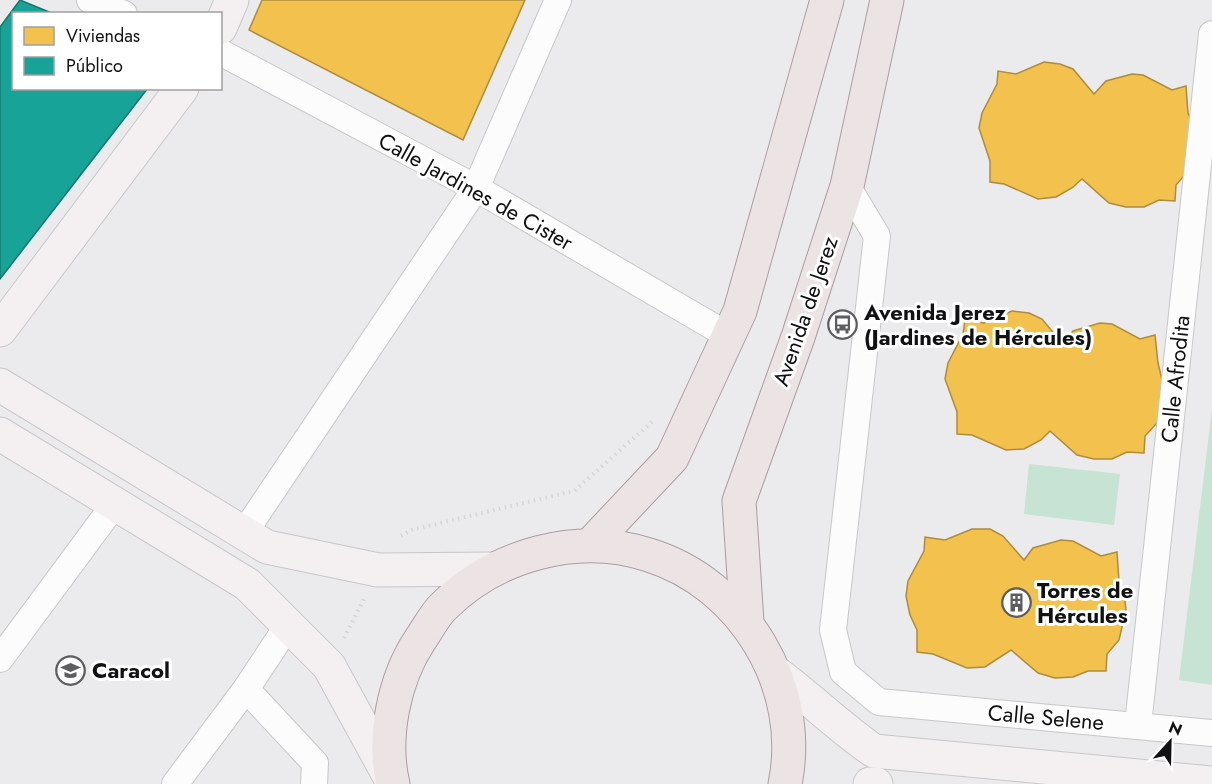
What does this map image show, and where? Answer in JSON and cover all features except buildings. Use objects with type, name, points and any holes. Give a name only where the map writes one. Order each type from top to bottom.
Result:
[{"type":"main road","points":[[590,545],[672,458],[740,311],[827,0]]},
{"type":"main road","name":"Avenida de Jerez","points":[[747,622],[739,501],[798,337],[847,186],[886,0]]},
{"type":"main road","points":[[392,783],[390,719],[408,659],[442,607],[492,569],[539,551],[590,545],[649,555],[703,581],[747,622],[775,672],[786,707],[790,744],[785,784]]},
{"type":"street","points":[[90,0],[119,12]]},
{"type":"street","points":[[222,23],[232,0]]},
{"type":"street","points":[[244,533],[476,188],[558,0]]},
{"type":"street","name":"Calle Afrodita","points":[[1138,725],[1212,34]]},
{"type":"street","name":"Calle Jardines de Cister","points":[[222,53],[476,188],[729,336]]},
{"type":"street","points":[[0,330],[180,90]]},
{"type":"street","name":"Calle Selene","points":[[847,186],[877,236],[833,630],[843,672],[879,702],[1138,725],[1212,734]]},
{"type":"street","points":[[0,386],[267,547],[378,570],[492,569]]},
{"type":"street","points":[[0,434],[247,584],[329,666],[392,783]]},
{"type":"street","points":[[0,659],[114,505]]},
{"type":"street","points":[[175,784],[246,689],[289,624]]},
{"type":"street","points":[[775,672],[816,703],[850,735],[874,751],[1212,783]]},
{"type":"street","points":[[246,689],[315,763],[314,784]]},
{"type":"street","points":[[870,784],[876,784]]},
{"type":"path","points":[[398,538],[411,530],[574,491],[655,420]]},
{"type":"path","points":[[342,642],[368,591]]},
{"type":"green space","points":[[1212,409],[1212,685],[1179,680]]},
{"type":"green space","points":[[1029,464],[1120,474],[1114,525],[1024,514]]},
{"type":"place","name":"Avenida Jerez (Jardines de Hércules)","points":[[843,325]]},
{"type":"place","name":"Torres de Hércules","points":[[1016,603]]},
{"type":"place","name":"Caracol","points":[[71,670]]}]
